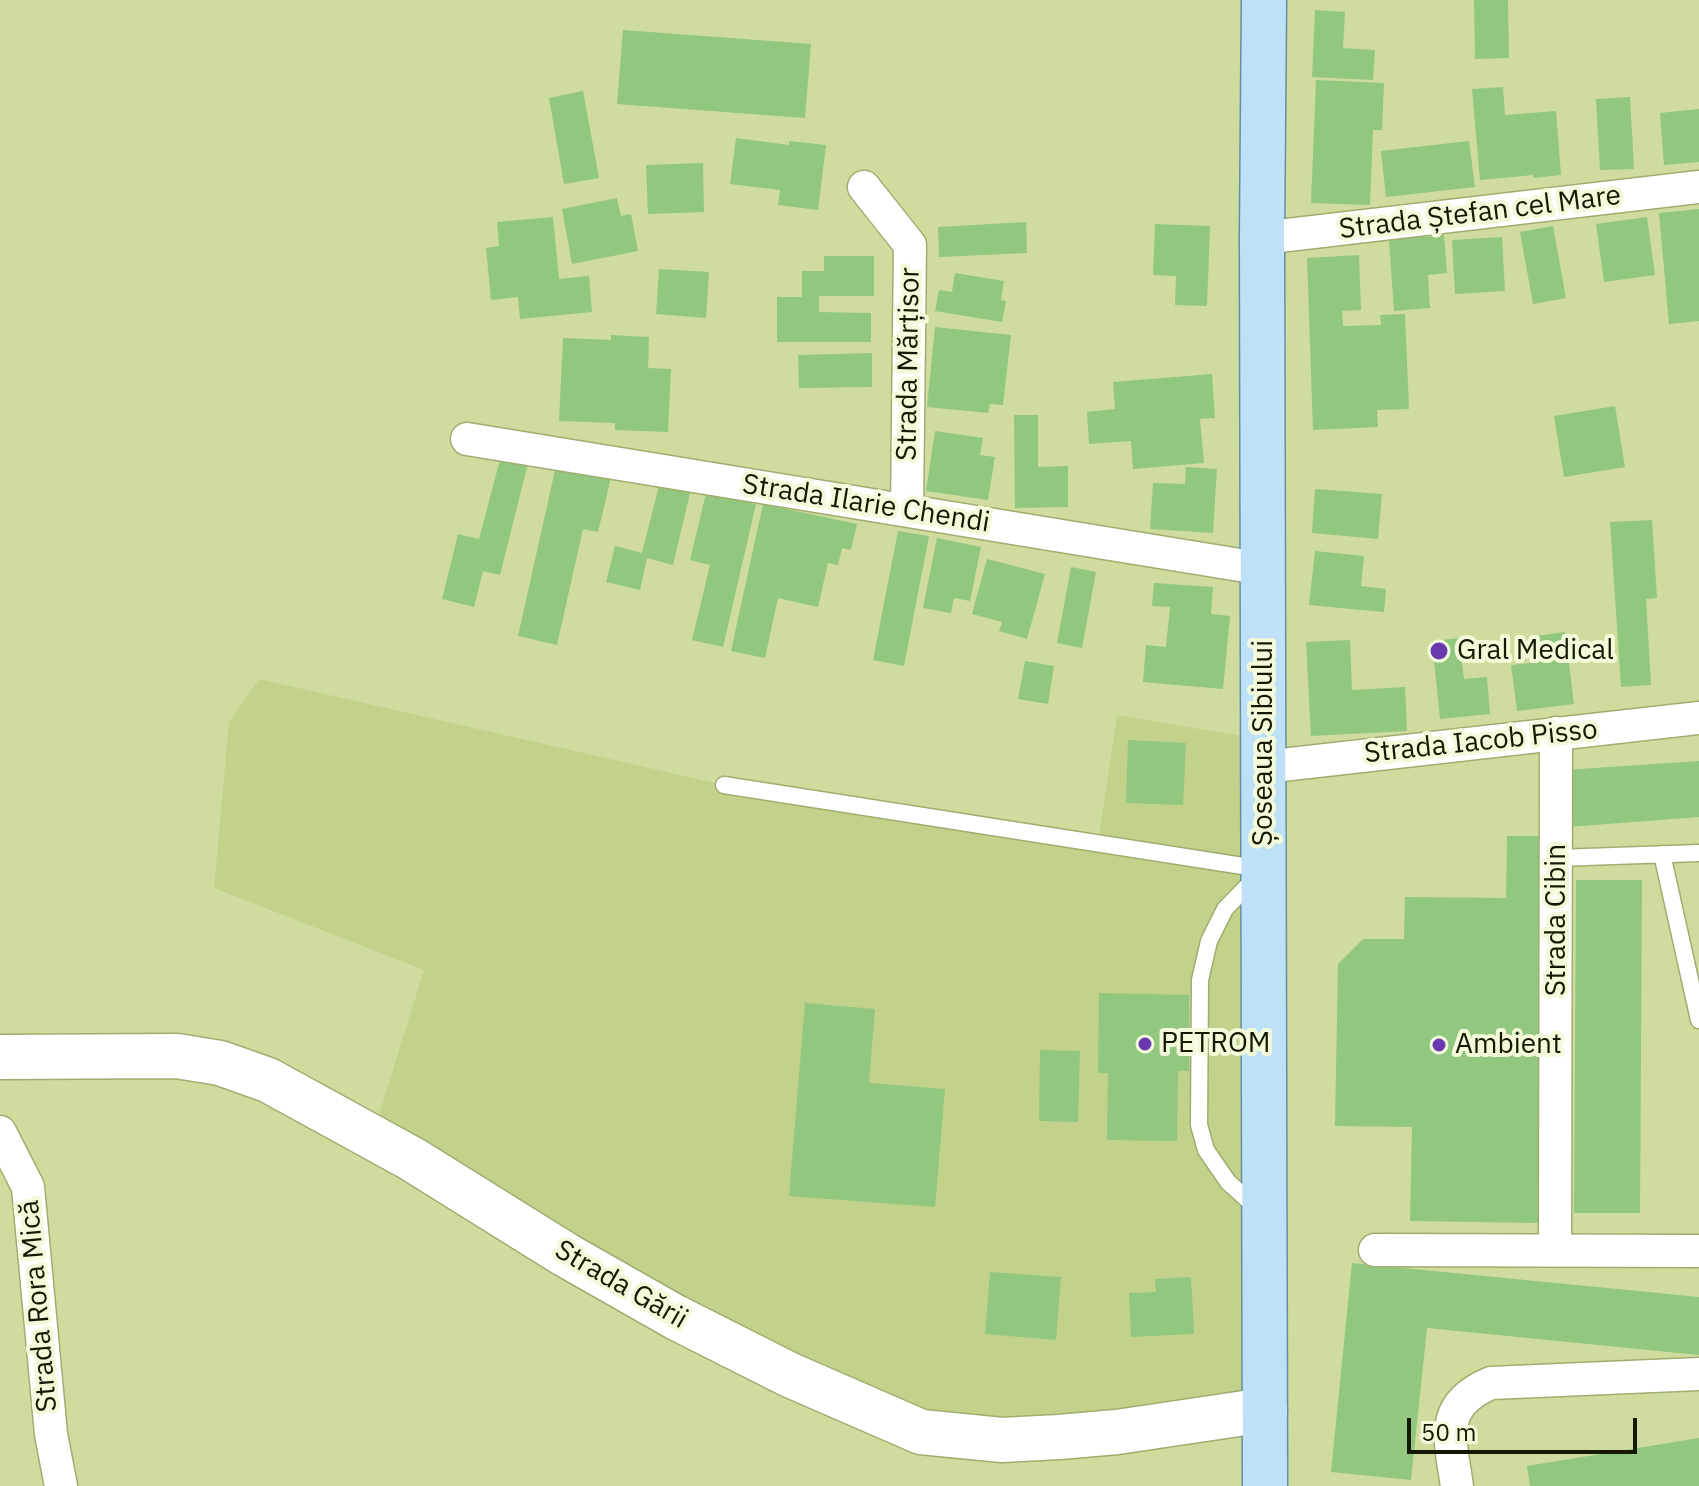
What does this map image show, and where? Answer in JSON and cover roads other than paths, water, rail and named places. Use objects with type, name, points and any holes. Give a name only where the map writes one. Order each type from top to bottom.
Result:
[{"type":"main road","name":"Șoseaua Sibiului","points":[[1264,0],[1265,1486]]},
{"type":"main road","name":"Strada Gării","points":[[0,1057],[177,1056],[220,1063],[268,1080],[412,1159],[566,1255],[675,1317],[790,1375],[921,1432],[1002,1440],[1059,1437],[1117,1432],[1265,1410]]},
{"type":"street","name":"Strada Mărțisor","points":[[864,187],[910,245],[907,510]]},
{"type":"street","name":"Strada Ștefan cel Mare","points":[[1262,238],[1699,187]]},
{"type":"street","name":"Strada Ilarie Chendi","points":[[467,439],[1264,569]]},
{"type":"street","name":"Strada Iacob Pisso","points":[[1264,767],[1699,718]]},
{"type":"street","name":"Strada Cibin","points":[[1555,1250],[1556,733]]},
{"type":"street","name":"Strada Rora Mică","points":[[0,1132],[28,1187],[51,1434],[61,1486]]},
{"type":"street","points":[[1375,1250],[1699,1251]]},
{"type":"street","points":[[1457,1486],[1449,1431],[1456,1408],[1477,1389],[1491,1383],[1699,1374]]},
{"type":"lane","points":[[724,785],[1264,869]]},
{"type":"lane","points":[[1557,858],[1699,853]]},
{"type":"lane","points":[[1662,854],[1699,1020]]},
{"type":"lane","points":[[1263,1214],[1228,1182],[1206,1150],[1199,1125],[1200,980],[1209,941],[1225,909],[1264,869]]},
{"type":"place","name":"Gral Medical","points":[[1439,651]]},
{"type":"place","name":"PETROM","points":[[1145,1044]]},
{"type":"place","name":"Ambient","points":[[1439,1045]]}]
